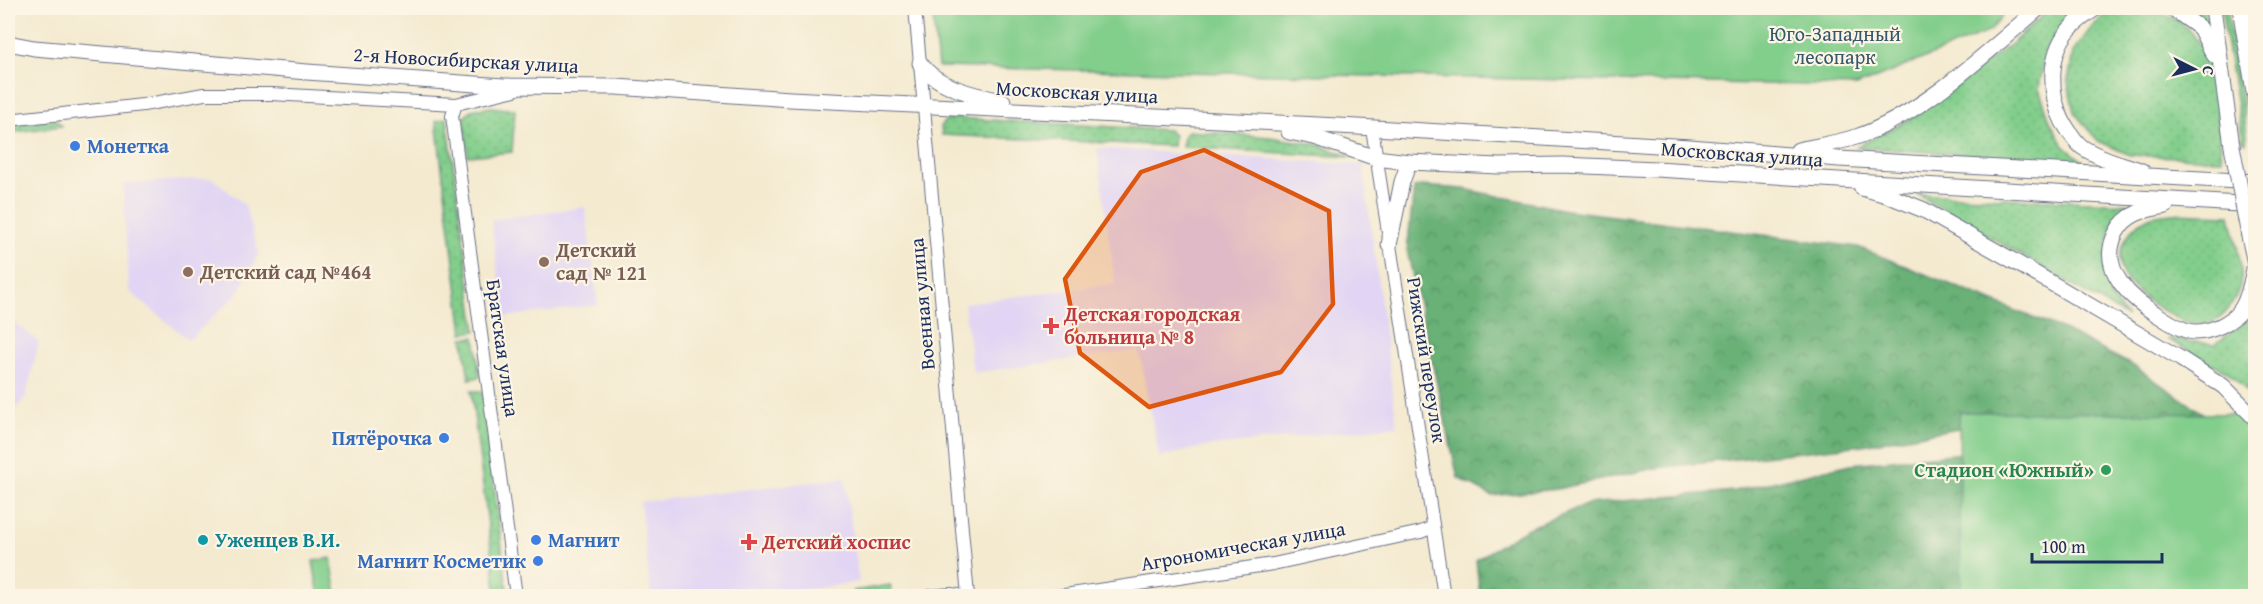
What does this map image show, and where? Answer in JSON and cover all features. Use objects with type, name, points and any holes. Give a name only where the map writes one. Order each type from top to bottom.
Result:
[{"type":"main road","points":[[1785,153],[1858,136],[1898,118],[1943,87],[2039,8]]},
{"type":"main road","points":[[2097,8],[2080,19],[2067,33],[2056,55],[2052,77],[2055,104],[2073,138],[2081,147],[2159,177]]},
{"type":"main road","points":[[2172,8],[2200,28],[2212,48],[2222,78]]},
{"type":"main road","points":[[2213,8],[2232,146],[2256,268]]},
{"type":"main road","points":[[2240,8],[2256,103]]},
{"type":"main road","points":[[2252,79],[2252,30],[2256,9]]},
{"type":"main road","name":"2-я Новосибирская улица","points":[[8,43],[34,48],[307,72],[528,87],[615,87],[923,105]]},
{"type":"main road","points":[[920,63],[932,77],[975,96],[1026,105],[1037,111]]},
{"type":"main road","name":"Московская улица","points":[[923,105],[1372,128],[1785,153],[1839,159],[2256,182]]},
{"type":"main road","name":"Московская улица","points":[[1230,121],[1314,137],[1376,158],[1409,162],[1498,166],[1575,165],[2256,205]]},
{"type":"main road","points":[[1389,245],[1402,182],[1409,162]]},
{"type":"main road","points":[[1833,181],[1887,195],[1924,210],[2181,359],[2223,386],[2256,418]]},
{"type":"main road","points":[[2189,201],[2148,208],[2131,215],[2119,226],[2113,239],[2111,259],[2114,272],[2128,294],[2153,313],[2184,329],[2193,332],[2213,329],[2236,316],[2243,306],[2255,264]]},
{"type":"street","name":"Военная улица","points":[[915,8],[968,597]]},
{"type":"street","name":"Братская улица","points":[[455,82],[456,96],[452,104],[452,116],[516,597]]},
{"type":"street","points":[[8,120],[143,105],[204,94],[271,94],[452,104],[528,87]]},
{"type":"street","name":"Рижский переулок","points":[[1372,128],[1444,597]]},
{"type":"street","name":"Агрономическая улица","points":[[1058,597],[1273,564],[1421,532],[1433,527]]},
{"type":"street","points":[[930,597],[951,594],[964,597]]},
{"type":"highlighted area","points":[[1204,150],[1329,211],[1333,304],[1281,372],[1149,407],[1080,353],[1065,279],[1141,172]]},
{"type":"shaded area","points":[[1097,148],[1363,165],[1397,426],[1204,447],[1159,457],[1139,350],[973,373],[964,303],[1115,284]]},
{"type":"shaded area","name":"Детский сад №464","points":[[212,178],[245,205],[259,253],[239,292],[189,340],[129,291],[123,184]]},
{"type":"shaded area","name":"Детский сад № 121","points":[[585,207],[598,305],[504,317],[491,220]]},
{"type":"shaded area","points":[[8,318],[39,342],[26,396],[8,419]]},
{"type":"shaded area","name":"Детский хоспис","points":[[845,478],[859,582],[761,596],[651,596],[640,502]]},
{"type":"green space","name":"Юго-Западный лесопарк","points":[[932,8],[2009,8],[1990,31],[1857,86],[938,67]]},
{"type":"green space","points":[[2051,8],[2078,8],[2058,30],[2045,52],[2039,89],[2050,121],[2064,146],[2085,163],[1856,147],[1910,119],[2012,43]]},
{"type":"green space","points":[[2188,8],[2204,8],[2208,25]]},
{"type":"green space","points":[[2221,8],[2227,8],[2247,134],[2246,143],[2243,141]]},
{"type":"green space","points":[[2129,9],[2149,11],[2177,20],[2194,37],[2204,52],[2214,87],[2222,159],[2130,155],[2098,141],[2074,112],[2068,82],[2073,52],[2092,27],[2104,16]]},
{"type":"green space","points":[[491,107],[515,110],[512,152],[468,156],[464,118],[471,110]]},
{"type":"green space","points":[[447,118],[476,331],[463,333],[436,121]]},
{"type":"green space","points":[[956,118],[1169,130],[1174,136],[1173,146],[942,135],[941,126],[945,121]]},
{"type":"green space","points":[[56,120],[62,126],[8,133],[8,124]]},
{"type":"green space","points":[[1188,131],[1269,137],[1315,144],[1353,157],[1182,147],[1184,136]]},
{"type":"green space","points":[[1421,186],[1464,189],[1566,210],[1858,247],[2063,330],[2132,365],[2226,429],[2255,466],[2255,596],[1981,424],[1862,445],[1656,468],[1557,489],[1492,496],[1458,478],[1407,250],[1414,188]]},
{"type":"green space","points":[[1917,194],[2129,204],[2111,229],[2104,264],[2111,298],[2127,317]]},
{"type":"green space","points":[[2172,213],[2230,215],[2241,279],[2238,293],[2230,306],[2214,322],[2197,324],[2173,316],[2147,300],[2123,274],[2120,257],[2130,233],[2149,217]]},
{"type":"green space","points":[[2252,317],[2256,335],[2255,399],[2228,372],[2167,339],[2215,344]]},
{"type":"green space","points":[[475,337],[480,377],[469,379],[463,338]]},
{"type":"green space","points":[[471,391],[482,391],[508,596],[497,596]]},
{"type":"green space","name":"Стадион «Южный»","points":[[1959,412],[2235,414],[2250,430],[2256,509],[2255,596],[1961,596]]},
{"type":"green space","points":[[1964,453],[2044,596],[1480,596],[1476,560],[1526,529],[1588,504],[1734,491],[1851,464]]},
{"type":"green space","points":[[331,558],[337,596],[319,596],[313,561]]},
{"type":"green space","points":[[890,585],[891,590],[886,595],[856,596],[853,591]]},
{"type":"place","name":"Монетка","points":[[75,146]]},
{"type":"place","name":"Детский сад № 121","points":[[544,262]]},
{"type":"place","name":"Детский сад №464","points":[[188,272]]},
{"type":"place","name":"Детская городская больница № 8","points":[[1051,326]]},
{"type":"place","name":"Пятёрочка","points":[[444,438]]},
{"type":"place","name":"Стадион «Южный»","points":[[2106,470]]},
{"type":"place","name":"Уженцев В.И.","points":[[203,540]]},
{"type":"place","name":"Магнит","points":[[536,540]]},
{"type":"place","name":"Детский хоспис","points":[[749,542]]},
{"type":"place","name":"Магнит Косметик","points":[[538,561]]}]
